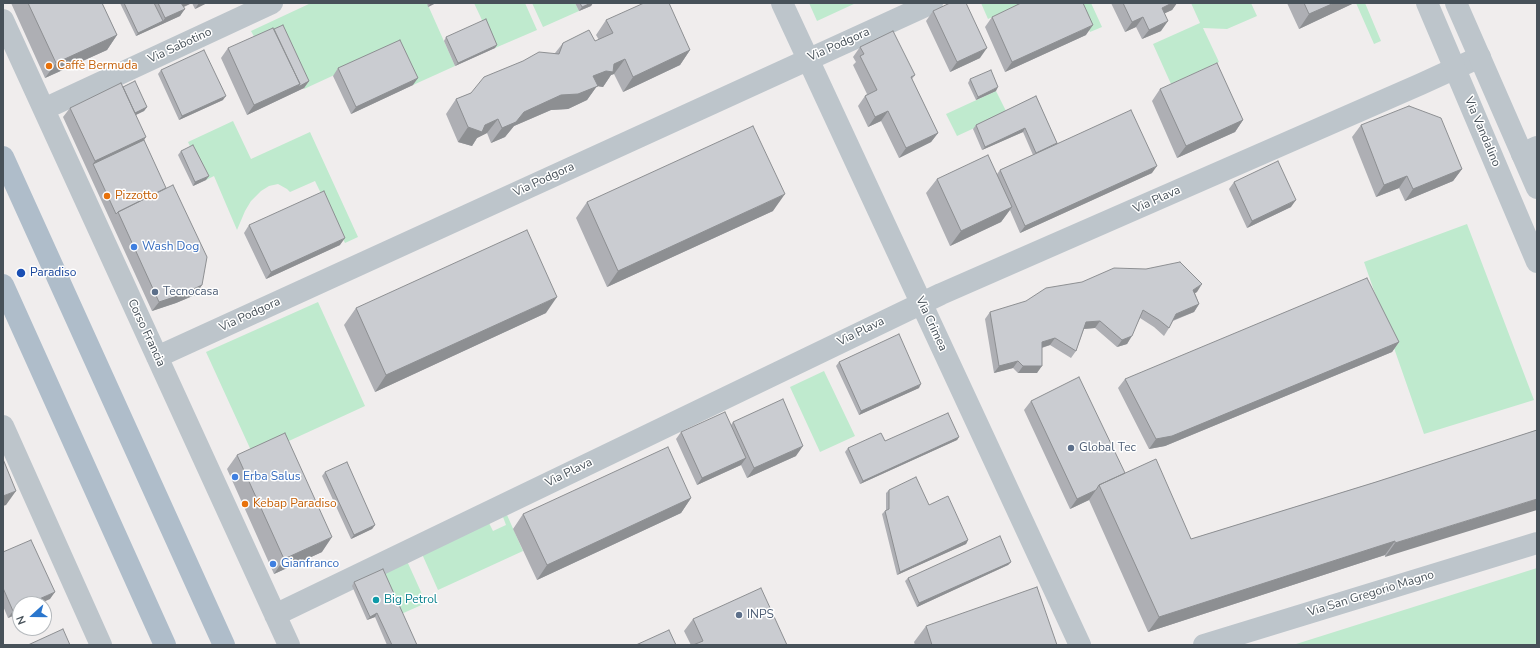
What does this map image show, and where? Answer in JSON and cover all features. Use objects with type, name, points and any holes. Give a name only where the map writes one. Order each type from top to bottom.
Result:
[{"type":"main road","points":[[3,157],[224,645]]},
{"type":"main road","points":[[3,285],[165,645]]},
{"type":"street","name":"Via Sabotino","points":[[44,109],[272,3]]},
{"type":"street","name":"Via Crimea","points":[[782,3],[1080,645]]},
{"type":"street","name":"Via Podgora","points":[[157,357],[932,3]]},
{"type":"street","name":"Via Vandalino","points":[[1427,3],[1537,262]]},
{"type":"street","points":[[1456,3],[1480,57],[1530,150],[1537,188]]},
{"type":"street","name":"Corso Francia","points":[[3,20],[289,645]]},
{"type":"street","name":"Via Plava","points":[[275,615],[921,303],[1456,69],[1480,57]]},
{"type":"street","points":[[3,426],[101,645]]},
{"type":"street","name":"Via San Gregorio Magno","points":[[1204,645],[1537,543]]},
{"type":"green space","points":[[311,3],[427,3],[455,66],[413,85],[395,47],[304,89],[278,33],[257,42],[251,31]]},
{"type":"green space","points":[[474,3],[525,3],[537,30],[495,48]]},
{"type":"green space","points":[[532,3],[575,3],[579,11],[543,27]]},
{"type":"green space","points":[[809,3],[856,3],[817,21]]},
{"type":"green space","points":[[981,3],[1023,3],[988,19]]},
{"type":"green space","points":[[1077,3],[1091,3],[1102,27],[1090,32]]},
{"type":"green space","points":[[1191,3],[1251,3],[1257,16],[1227,29],[1203,28],[1219,62],[1171,84],[1153,44],[1200,23]]},
{"type":"green space","points":[[1356,3],[1365,3],[1381,41],[1374,44]]},
{"type":"green space","points":[[996,91],[1007,113],[957,136],[946,114]]},
{"type":"green space","points":[[233,121],[251,159],[310,132],[358,237],[345,243],[315,181],[290,192],[278,184],[269,186],[261,191],[251,201],[237,230],[214,176],[206,180],[188,142]]},
{"type":"green space","points":[[1467,224],[1534,400],[1424,434],[1364,262]]},
{"type":"green space","points":[[318,302],[365,406],[254,457],[206,352]]},
{"type":"green space","points":[[824,371],[855,436],[820,452],[790,387]]},
{"type":"green space","points":[[507,515],[523,551],[438,590],[422,554],[489,523],[493,531],[506,525],[503,517]]},
{"type":"green space","points":[[407,561],[426,603],[399,615],[380,573]]},
{"type":"green space","points":[[1537,568],[1537,645],[1293,645]]},
{"type":"building","points":[[28,3],[102,3],[117,35],[56,63]]},
{"type":"building","points":[[124,3],[154,3],[163,21],[138,33]]},
{"type":"building","points":[[158,3],[181,3],[185,9],[165,18]]},
{"type":"building","points":[[580,3],[591,3],[582,7]]},
{"type":"building","points":[[644,3],[669,3],[690,50],[633,77],[625,59],[614,64],[613,72],[606,71],[593,76],[598,86],[578,94],[561,95],[524,112],[516,122],[502,128],[498,119],[485,125],[482,132],[468,127],[456,99],[471,93],[484,77],[523,61],[539,52],[559,54],[563,43],[589,30],[595,41],[613,33],[606,20]]},
{"type":"building","points":[[950,3],[966,3],[987,48],[957,62],[933,11]]},
{"type":"building","points":[[1021,3],[1083,3],[1093,25],[1012,62],[992,17]]},
{"type":"building","points":[[1123,3],[1172,3],[1162,8],[1168,21],[1149,30],[1143,17],[1132,22]]},
{"type":"building","points":[[1304,3],[1334,3],[1309,14]]},
{"type":"building","points":[[486,19],[497,45],[458,63],[446,37]]},
{"type":"building","points":[[283,25],[309,81],[298,87],[300,84],[274,29]]},
{"type":"building","points":[[273,28],[300,84],[254,105],[228,48]]},
{"type":"building","points":[[893,31],[915,75],[911,77],[938,133],[906,148],[888,111],[875,117],[865,96],[877,90],[860,56],[864,54],[860,47]]},
{"type":"building","points":[[400,40],[418,78],[356,107],[338,68]]},
{"type":"building","points":[[204,50],[226,96],[182,116],[161,70]]},
{"type":"building","points":[[1217,63],[1243,120],[1186,146],[1160,89]]},
{"type":"building","points":[[991,70],[998,87],[978,97],[970,79]]},
{"type":"building","points":[[135,81],[147,107],[135,113],[123,87]]},
{"type":"building","points":[[121,83],[146,137],[95,161],[70,108]]},
{"type":"building","points":[[1036,96],[1057,143],[1036,153],[1025,128],[985,147],[976,125]]},
{"type":"building","points":[[1409,106],[1441,118],[1462,169],[1413,189],[1407,176],[1384,185],[1361,125]]},
{"type":"building","points":[[1131,110],[1157,166],[1025,226],[1000,170]]},
{"type":"building","points":[[753,126],[785,194],[618,271],[587,202]]},
{"type":"building","points":[[144,140],[166,188],[116,214],[93,164]]},
{"type":"building","points":[[193,145],[209,176],[195,182],[181,151]]},
{"type":"building","points":[[988,155],[1012,207],[961,231],[937,179]]},
{"type":"building","points":[[1278,161],[1296,200],[1252,221],[1234,182]]},
{"type":"building","points":[[173,185],[207,257],[202,285],[183,294],[159,302],[118,212]]},
{"type":"building","points":[[324,191],[345,238],[271,272],[249,225]]},
{"type":"building","points":[[527,230],[557,297],[386,375],[356,308]]},
{"type":"building","points":[[1180,262],[1202,284],[1193,290],[1199,304],[1176,314],[1169,328],[1143,310],[1132,336],[1122,340],[1100,321],[1086,322],[1076,351],[1055,338],[1042,342],[1042,366],[1023,366],[1018,361],[999,366],[990,312],[1026,301],[1046,288],[1082,282],[1114,268],[1146,269]]},
{"type":"building","points":[[1367,278],[1399,342],[1172,436],[1156,439],[1125,379]]},
{"type":"building","points":[[899,334],[921,384],[861,411],[839,362]]},
{"type":"building","name":"Global Tec","points":[[1079,377],[1125,473],[1099,485],[1096,490],[1077,499],[1031,401]]},
{"type":"building","points":[[783,399],[803,446],[754,468],[733,422]]},
{"type":"building","points":[[725,412],[746,458],[702,478],[681,432]]},
{"type":"building","points":[[948,413],[959,437],[863,481],[848,448],[881,433],[885,441]]},
{"type":"building","points":[[1537,430],[1537,499],[1395,543],[1395,541],[1159,617],[1099,485],[1156,459],[1191,539],[1376,482]]},
{"type":"building","points":[[285,433],[332,537],[284,559],[237,455]]},
{"type":"building","points":[[668,447],[691,498],[547,565],[523,514]]},
{"type":"building","points":[[3,459],[16,491],[3,496]]},
{"type":"building","points":[[347,462],[375,525],[354,535],[325,472]]},
{"type":"building","points":[[916,477],[929,505],[948,496],[968,540],[900,572],[885,511],[889,509],[889,490]]},
{"type":"building","points":[[1000,536],[1011,562],[919,603],[908,578]]},
{"type":"building","points":[[31,540],[55,592],[46,596],[12,596],[12,609],[3,588],[3,552]]},
{"type":"building","name":"Big Petrol","points":[[383,569],[417,645],[392,645],[377,613],[370,617],[354,582]]},
{"type":"building","points":[[1037,587],[1057,645],[932,645],[926,626]]},
{"type":"building","name":"INPS","points":[[761,588],[787,645],[693,645],[703,641],[693,619]]},
{"type":"building","points":[[63,629],[70,645],[28,645],[48,636],[52,636],[52,634]]},
{"type":"building","points":[[669,630],[676,645],[636,645]]},
{"type":"place","name":"Caffè Bermuda","points":[[49,66]]},
{"type":"place","name":"Pizzotto","points":[[107,196]]},
{"type":"place","name":"Wash Dog","points":[[134,247]]},
{"type":"place","name":"Paradiso","points":[[21,273]]},
{"type":"place","name":"Tecnocasa","points":[[155,292]]},
{"type":"place","name":"Global Tec","points":[[1071,448]]},
{"type":"place","name":"Erba Salus","points":[[235,477]]},
{"type":"place","name":"Kebap Paradiso","points":[[245,504]]},
{"type":"place","name":"Gianfranco","points":[[273,564]]},
{"type":"place","name":"Big Petrol","points":[[376,600]]},
{"type":"place","name":"INPS","points":[[739,615]]}]
